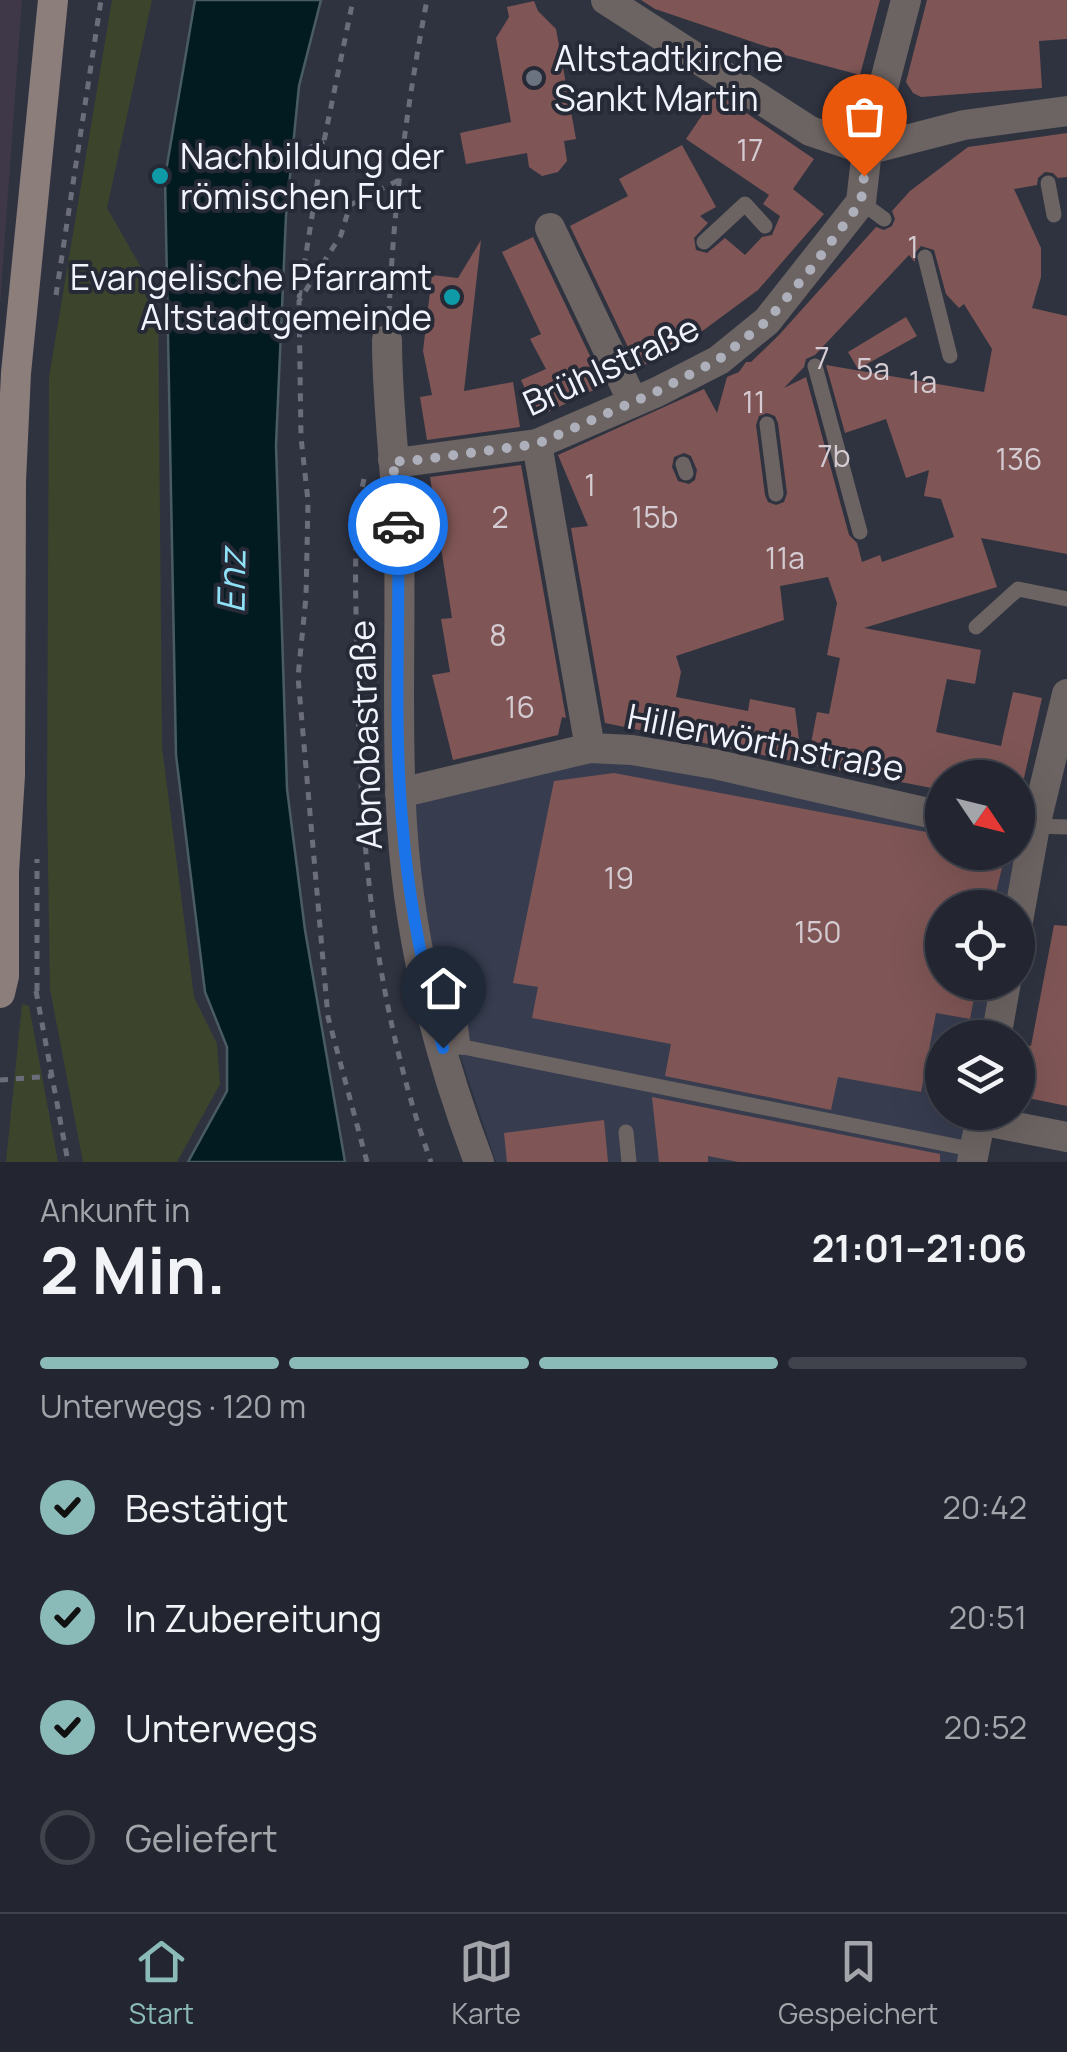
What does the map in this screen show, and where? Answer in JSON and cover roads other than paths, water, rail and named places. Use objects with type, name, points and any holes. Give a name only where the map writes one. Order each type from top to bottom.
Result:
[{"type":"main road","points":[[0,993],[4,976],[2,879],[10,776],[10,482],[16,374],[53,0]]},
{"type":"street","points":[[606,0],[810,131],[867,150],[964,125],[1048,120]]},
{"type":"street","name":"Brühlstraße","points":[[393,460],[403,462],[537,444],[728,365],[774,327],[802,263],[873,211],[867,150],[906,0]]},
{"type":"street","points":[[550,228],[650,400]]},
{"type":"street","name":"Abnobastraße","points":[[388,340],[387,389],[398,533],[400,793],[406,866],[421,962],[453,1047],[458,1102],[479,1162]]},
{"type":"street","points":[[537,444],[590,748]]},
{"type":"street","points":[[1035,810],[1067,694]]},
{"type":"street","name":"Hillerwörthstraße","points":[[400,793],[590,748],[632,750],[714,764],[925,812]]},
{"type":"street","points":[[1035,1129],[1067,1137]]},
{"type":"street","points":[[974,1156],[979,1130]]},
{"type":"lane","points":[[1048,183],[1054,215]]},
{"type":"lane","points":[[704,242],[745,204],[765,226]]},
{"type":"lane","points":[[925,257],[950,356]]},
{"type":"lane","points":[[814,366],[860,532]]},
{"type":"lane","points":[[767,424],[776,494]]},
{"type":"lane","points":[[976,627],[1018,588],[1067,599]]},
{"type":"lane","points":[[1035,831],[1067,827]]},
{"type":"lane","points":[[453,1047],[974,1156]]},
{"type":"lane","points":[[626,1132],[629,1162]]},
{"type":"water","name":"Enz","points":[[195,0],[321,0],[299,86],[286,216],[276,445],[287,789],[305,930],[345,1162],[188,1162],[227,1091],[227,1047],[205,992],[176,755],[165,177]]},
{"type":"place","name":"Altstadtkirche Sankt Martin","points":[[534,78]]},
{"type":"place","name":"Nachbildung der römischen Furt","points":[[160,176]]},
{"type":"place","name":"Evangelische Pfarramt Altstadtgemeinde","points":[[452,297]]}]
